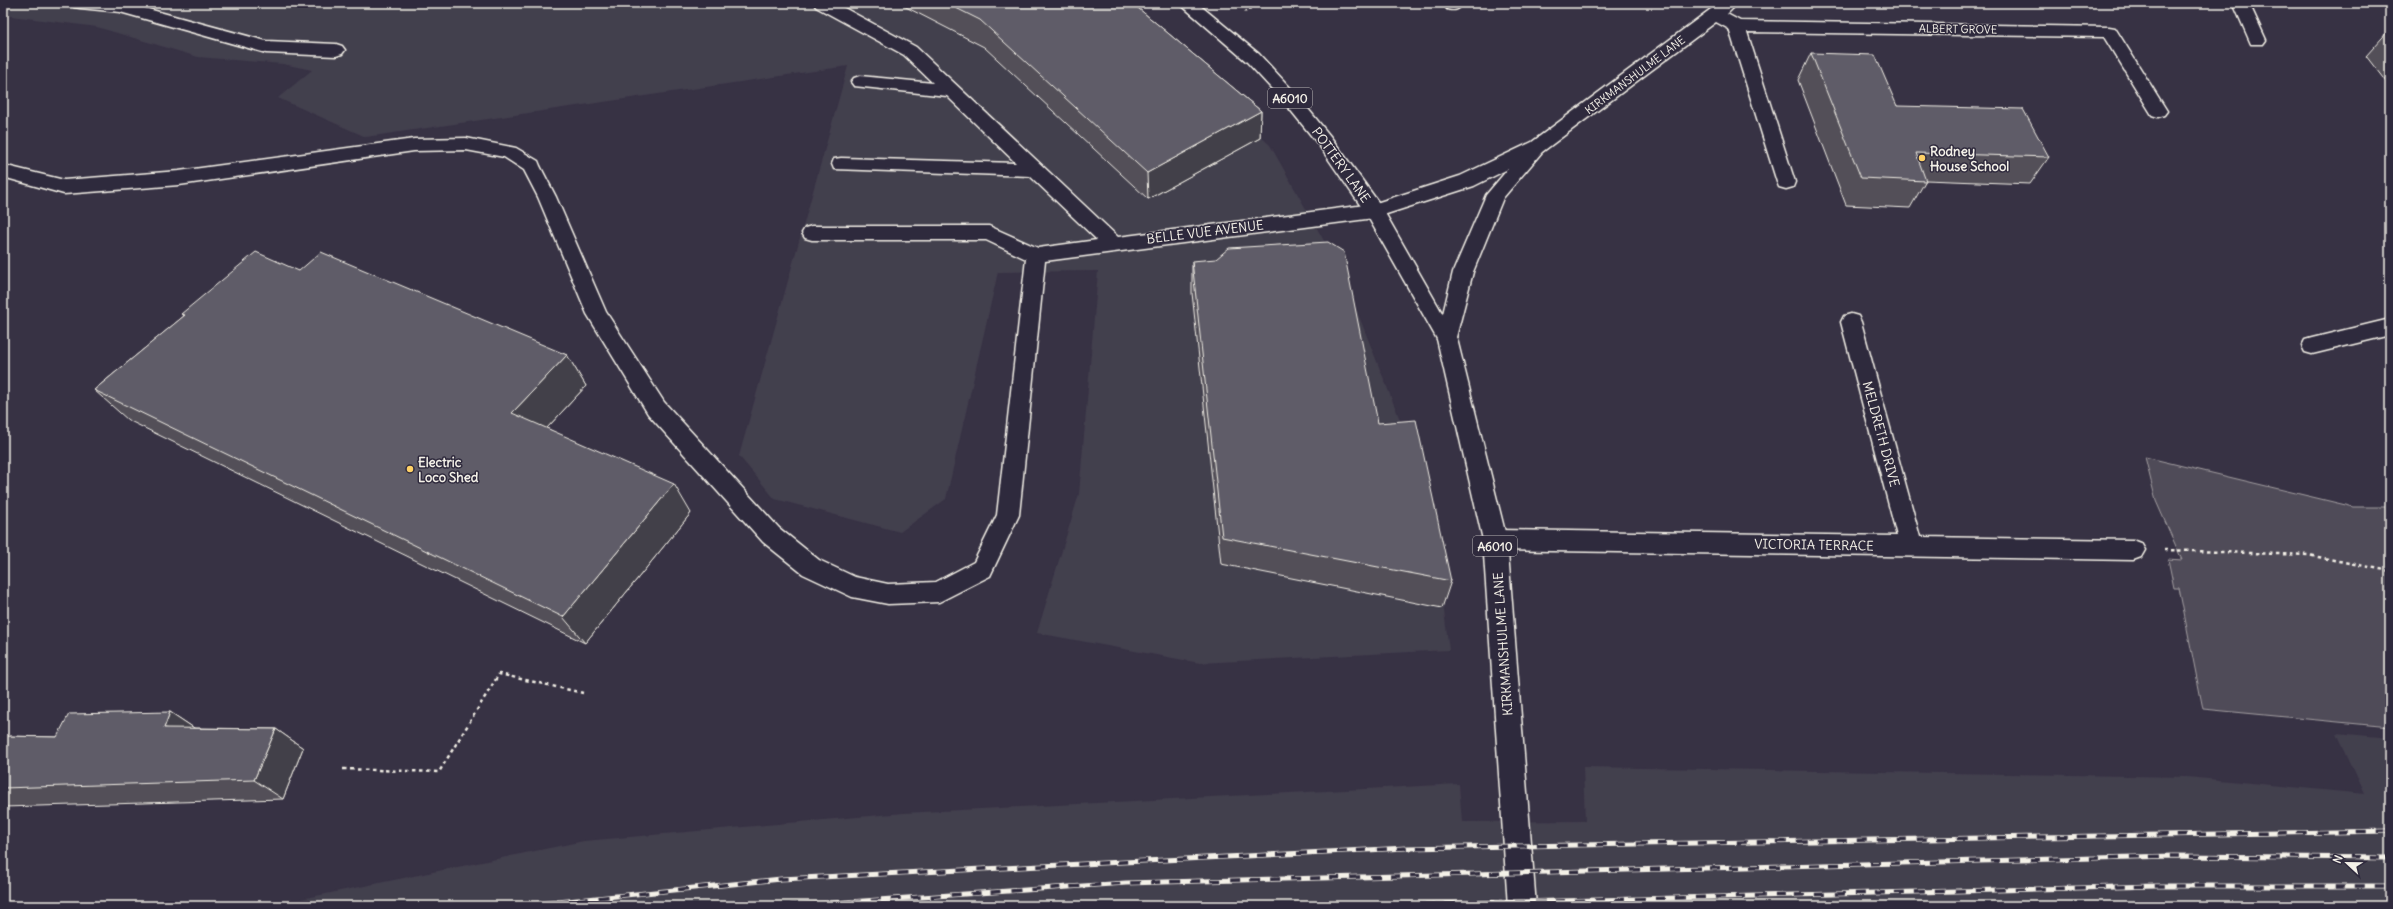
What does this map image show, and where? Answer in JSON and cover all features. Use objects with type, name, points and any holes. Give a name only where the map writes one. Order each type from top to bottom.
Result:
[{"type":"main road","points":[[80,3],[121,7],[266,47],[336,50]]},
{"type":"main road","points":[[822,3],[910,51],[1113,244]]},
{"type":"main road","name":"POTTERY LANE","points":[[1187,3],[1253,58],[1290,98],[1324,140],[1374,211]]},
{"type":"main road","name":"KIRKMANSHULME LANE","points":[[1522,906],[1495,540],[1447,339],[1374,211],[1467,181],[1539,146],[1716,15],[1730,3]]},
{"type":"main road","points":[[2241,3],[2257,40]]},
{"type":"main road","name":"ALBERT GROVE","points":[[1716,15],[1737,26],[2109,32],[2158,111]]},
{"type":"main road","points":[[1737,26],[1786,182]]},
{"type":"main road","points":[[860,82],[952,91]]},
{"type":"main road","points":[[3,171],[64,187],[179,178],[414,145],[466,144],[509,152],[531,166],[547,197],[597,314],[656,408],[777,539],[811,567],[852,587],[888,594],[939,592],[982,569],[1008,515],[1036,255],[989,233],[812,233]]},
{"type":"main road","name":"KIRKMANSHULME LANE","points":[[1447,339],[1463,272],[1495,195],[1539,146]]},
{"type":"main road","points":[[841,164],[1035,170]]},
{"type":"main road","name":"BELLE VUE AVENUE","points":[[1036,255],[1374,211]]},
{"type":"main road","name":"MELDRETH DRIVE","points":[[1851,322],[1911,547]]},
{"type":"main road","points":[[2312,346],[2390,327]]},
{"type":"main road","name":"VICTORIA TERRACE","points":[[1495,540],[2133,550]]},
{"type":"path","points":[[2133,550],[2308,555],[2390,570]]},
{"type":"path","points":[[343,769],[439,772],[499,674],[583,693]]},
{"type":"shaded area","points":[[3,3],[1112,3],[1270,145],[1341,271],[1429,493],[1449,650],[1200,663],[1037,633],[1079,494],[1098,271],[998,272],[946,499],[900,532],[775,499],[739,456],[848,66],[366,137],[278,98],[312,70],[283,64],[198,57],[97,27],[3,15]]},
{"type":"shaded area","points":[[2145,457],[2354,507],[2390,507],[2390,727],[2203,709],[2179,588],[2174,588],[2168,559],[2182,560],[2156,501]]},
{"type":"shaded area","points":[[2337,733],[2390,738],[2390,906],[139,906],[301,899],[584,841],[904,813],[1459,784],[1462,822],[1585,821],[1583,767],[2187,777],[2365,794]]},
{"type":"building","points":[[946,3],[1132,3],[1261,111],[1147,173],[980,20]]},
{"type":"building","points":[[1811,53],[1875,55],[1897,106],[2023,109],[2049,157],[1916,153],[1926,181],[1861,178]]},
{"type":"building","points":[[1328,242],[1344,252],[1378,423],[1416,420],[1451,581],[1222,537],[1192,261],[1216,259],[1229,248]]},
{"type":"building","name":"Electric Loco Shed","points":[[256,252],[299,271],[321,252],[567,355],[512,413],[674,484],[563,617],[94,390],[185,315],[181,314]]},
{"type":"building","points":[[170,712],[164,728],[276,729],[254,780],[3,788],[3,736],[57,737],[69,714]]},
{"type":"railway","points":[[519,906],[781,879],[1407,848],[2390,831]]},
{"type":"railway","points":[[791,906],[1126,883],[2173,856],[2390,858]]},
{"type":"railway","points":[[1355,906],[2157,886],[2390,886]]},
{"type":"place","name":"Rodney House School","points":[[1922,158]]},
{"type":"place","name":"Electric Loco Shed","points":[[410,469]]}]
